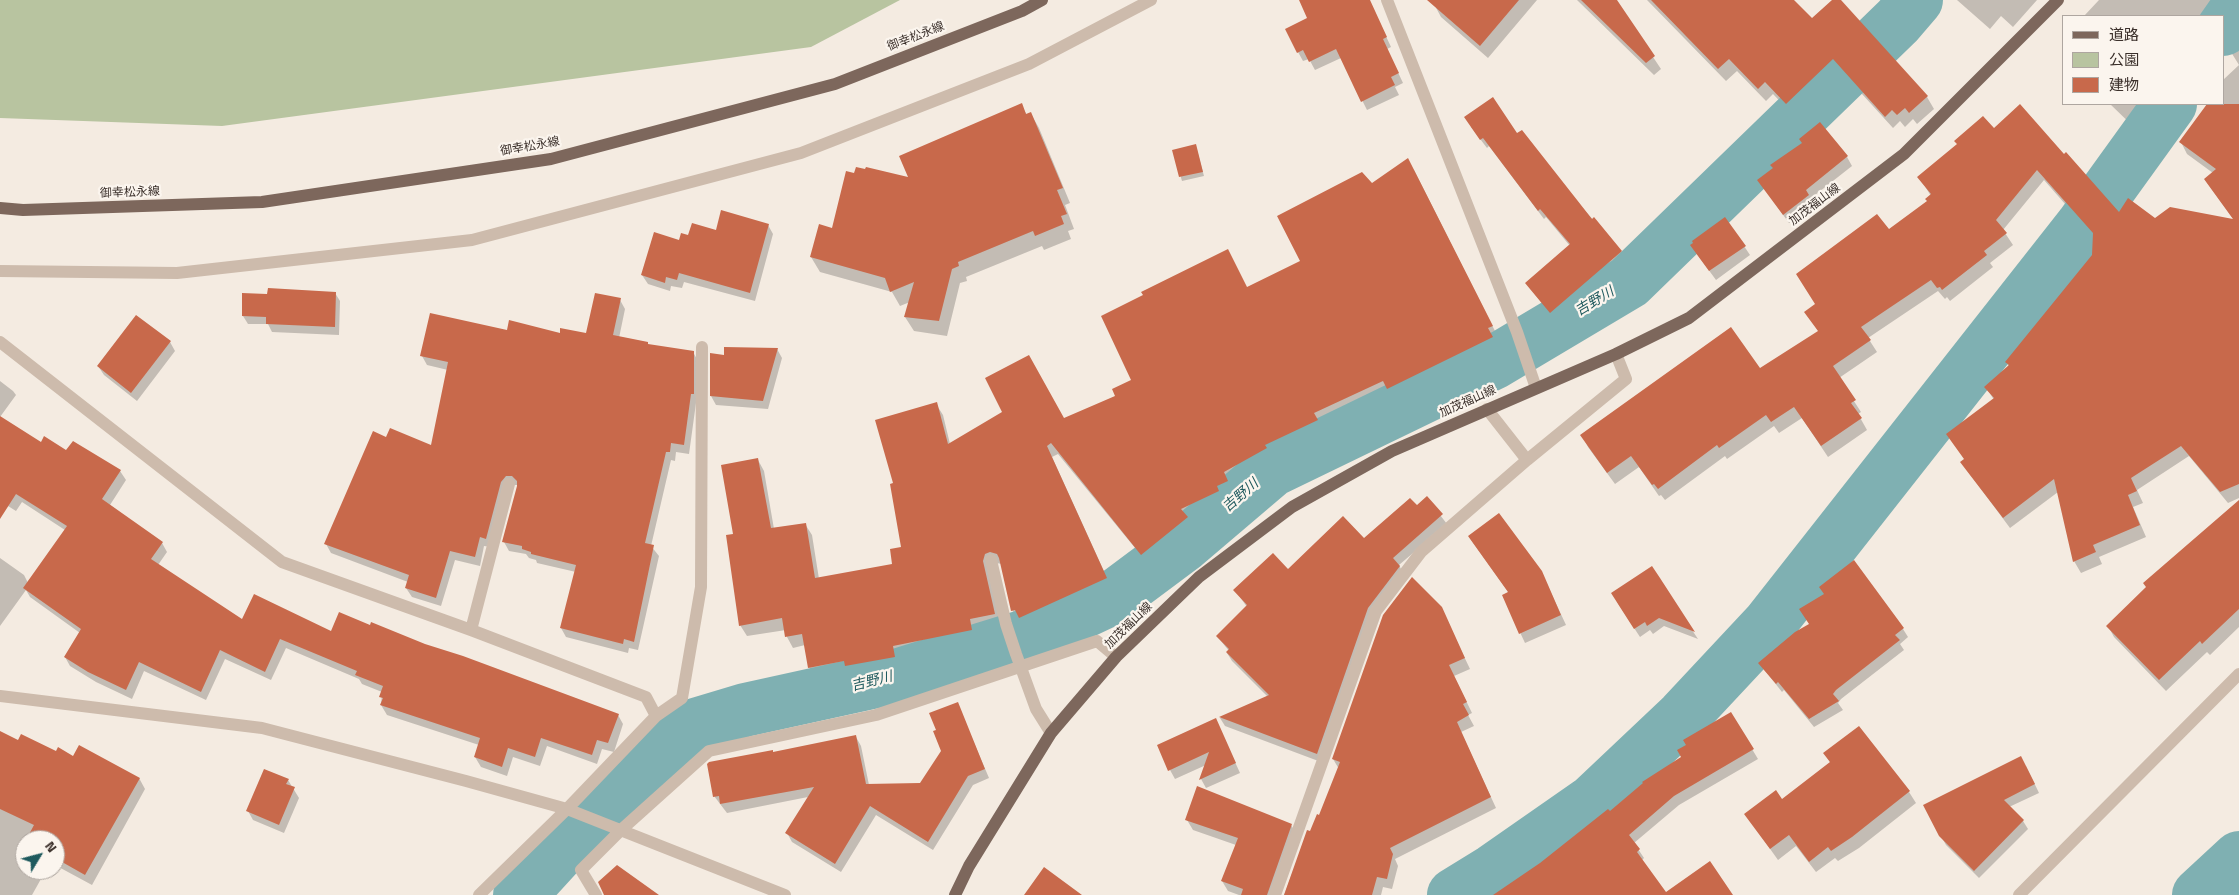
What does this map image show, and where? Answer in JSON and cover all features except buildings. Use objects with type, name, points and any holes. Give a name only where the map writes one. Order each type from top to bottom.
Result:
[{"type":"main road","name":"御幸松永線","points":[[0,208],[23,210],[262,202],[551,159],[834,84],[1022,11],[1042,0]]},
{"type":"main road","name":"加茂福山線","points":[[955,895],[969,866],[1051,733],[1116,657],[1199,577],[1292,507],[1392,451],[1487,408],[1616,354],[1688,318],[1904,154],[2058,0]]},
{"type":"street","points":[[0,271],[177,273],[472,240],[801,153],[1029,64],[1151,0]]},
{"type":"street","points":[[1387,0],[1517,332],[1536,388]]},
{"type":"street","points":[[0,342],[282,562],[471,630],[646,697],[656,716]]},
{"type":"street","points":[[479,895],[567,810],[656,716],[682,698],[701,587],[702,347]]},
{"type":"street","points":[[1275,895],[1376,611],[1421,552],[1527,460],[1626,379],[1616,354]]},
{"type":"street","points":[[1487,408],[1527,460]]},
{"type":"street","points":[[471,630],[509,484]]},
{"type":"street","points":[[991,560],[1006,624],[1018,660],[1036,709],[1051,733]]},
{"type":"street","points":[[596,895],[581,870],[620,830],[709,751],[876,715],[1018,660],[1098,641],[1116,657]]},
{"type":"street","points":[[2019,895],[2239,674]]},
{"type":"street","points":[[0,696],[262,728],[466,781],[567,810],[785,895]]},
{"type":"green space","points":[[0,0],[900,0],[811,47],[222,126],[0,118]]},
{"type":"waterway","name":"吉野川","points":[[520,895],[603,804],[695,725],[745,710],[886,679],[1042,631],[1114,597],[1185,544],[1272,470],[1493,363],[1629,282],[1898,21],[1916,0]]},
{"type":"waterway","points":[[2224,28],[2239,6]]},
{"type":"waterway","points":[[1454,895],[1493,871],[1592,802],[1683,716],[1769,624],[2082,226],[2169,105]]},
{"type":"waterway","points":[[2199,895],[2239,858]]}]
